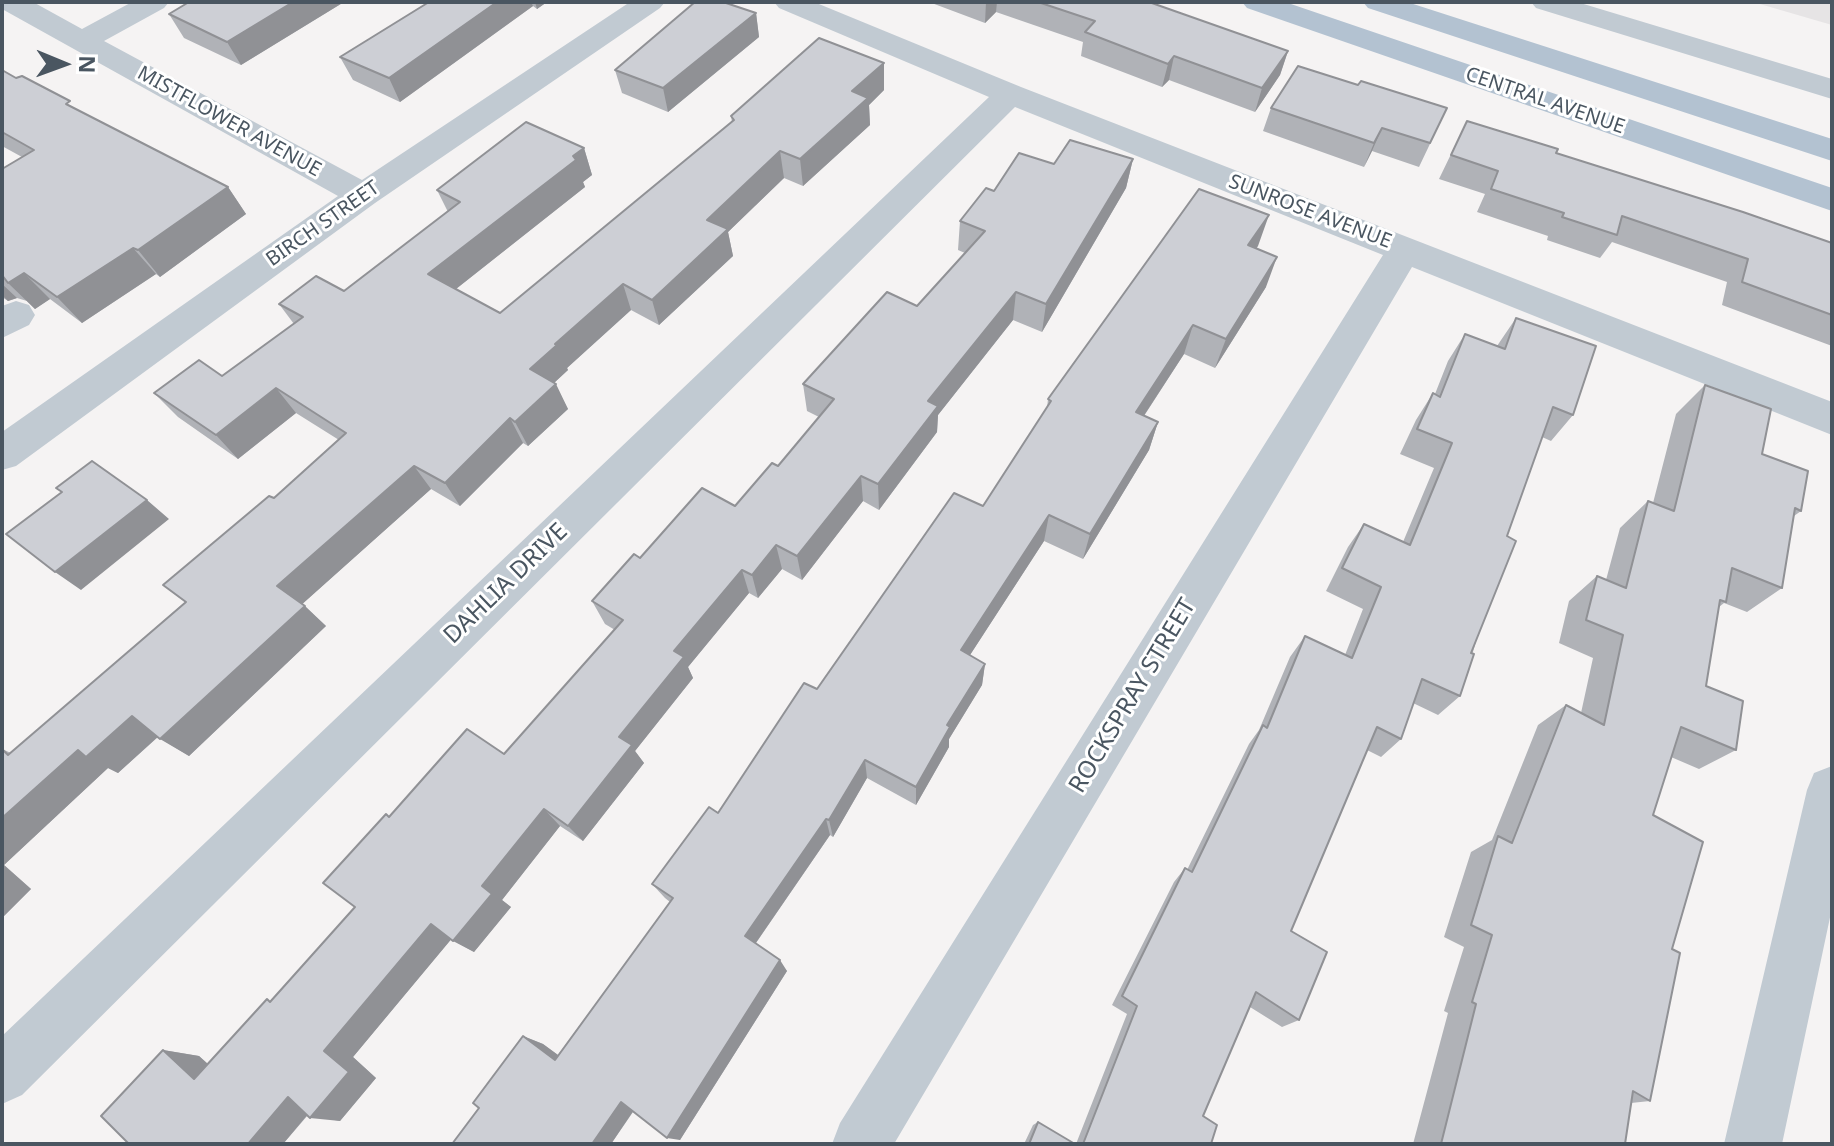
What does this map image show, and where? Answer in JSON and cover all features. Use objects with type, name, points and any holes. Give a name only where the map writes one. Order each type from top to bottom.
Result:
[{"type":"main road","name":"CENTRAL AVENUE","points":[[1257,2],[1832,200]]},
{"type":"main road","name":"CENTRAL AVENUE","points":[[1378,2],[1832,150]]},
{"type":"street","name":"MISTFLOWER AVENUE","points":[[11,2],[363,195]]},
{"type":"street","points":[[81,41],[154,2]]},
{"type":"street","name":"BIRCH STREET","points":[[10,437],[650,2]]},
{"type":"street","name":"SUNROSE AVENUE","points":[[789,2],[1010,94],[1832,419]]},
{"type":"street","points":[[1546,2],[1832,89]]},
{"type":"street","name":"DAHLIA DRIVE","points":[[2,1075],[1010,94]]},
{"type":"street","name":"ROCKSPRAY STREET","points":[[861,1144],[1405,249]]},
{"type":"street","points":[[1753,1144],[1832,790]]},
{"type":"shaded area","points":[[1753,2],[1832,2],[1832,25]]},
{"type":"building","points":[[189,2],[293,2],[227,42],[169,14]]},
{"type":"building","points":[[429,2],[497,2],[389,78],[340,57]]},
{"type":"building","points":[[695,2],[723,2],[756,13],[663,88],[615,70]]},
{"type":"building","points":[[1038,2],[1149,2],[1288,51],[1262,88],[1174,56],[1168,64],[1085,32],[1095,21]]},
{"type":"building","points":[[819,38],[884,63],[852,91],[868,98],[800,159],[780,151],[707,220],[728,229],[652,300],[623,284],[555,344],[530,369],[556,384],[515,422],[510,418],[445,483],[414,466],[277,586],[305,606],[160,739],[132,716],[86,757],[78,750],[2,818],[2,749],[8,755],[186,602],[163,585],[269,496],[274,498],[346,433],[276,388],[216,435],[154,393],[199,360],[222,376],[303,317],[279,304],[316,276],[344,291],[460,202],[437,190],[526,122],[584,148],[573,156],[576,160],[428,274],[500,313],[734,120],[731,116]]},
{"type":"building","points":[[1298,66],[1358,85],[1361,81],[1447,108],[1430,143],[1382,128],[1374,143],[1271,108]]},
{"type":"building","points":[[2,70],[16,78],[22,76],[70,101],[66,104],[228,187],[138,250],[133,248],[57,297],[24,273],[8,283],[2,275],[2,169],[34,150],[2,132]]},
{"type":"building","points":[[1467,121],[1832,243],[1832,315],[1742,282],[1748,259],[1622,216],[1617,235],[1562,217],[1564,213],[1491,189],[1498,171],[1451,155]]},
{"type":"building","points":[[1070,140],[1133,159],[1046,304],[1016,292],[928,401],[938,406],[878,484],[861,476],[797,556],[776,545],[752,575],[742,570],[674,651],[684,657],[619,737],[632,745],[568,826],[544,809],[482,886],[492,894],[453,941],[431,924],[324,1051],[349,1072],[310,1118],[288,1097],[248,1144],[129,1144],[101,1116],[163,1050],[194,1079],[267,999],[270,1002],[355,907],[323,883],[386,814],[389,817],[467,729],[504,754],[623,620],[592,601],[634,554],[640,558],[702,488],[735,506],[772,463],[778,466],[834,399],[803,384],[887,292],[917,306],[985,231],[960,221],[986,188],[994,191],[1019,153],[1054,164]]},
{"type":"building","points":[[1199,189],[1269,215],[1248,245],[1277,257],[1226,339],[1193,325],[1136,412],[1158,422],[1090,534],[1049,515],[961,650],[985,664],[947,725],[950,727],[916,787],[865,760],[829,820],[826,819],[745,936],[780,960],[667,1138],[621,1102],[592,1144],[452,1144],[479,1108],[473,1103],[523,1036],[555,1060],[673,898],[652,884],[709,807],[718,813],[804,683],[817,689],[954,493],[983,506],[1051,401],[1048,399]]},
{"type":"building","points":[[1516,318],[1596,346],[1573,415],[1553,407],[1507,536],[1516,541],[1471,653],[1474,654],[1460,696],[1422,679],[1401,739],[1377,727],[1291,931],[1327,952],[1299,1020],[1256,992],[1203,1116],[1217,1125],[1211,1144],[1083,1144],[1137,1006],[1122,996],[1185,868],[1192,872],[1263,725],[1267,728],[1305,636],[1352,658],[1381,587],[1342,568],[1364,524],[1410,545],[1452,443],[1417,429],[1433,393],[1440,397],[1465,334],[1505,349]]},
{"type":"building","points":[[1705,385],[1771,409],[1762,454],[1808,471],[1801,511],[1795,508],[1782,588],[1732,568],[1726,602],[1720,600],[1706,686],[1743,701],[1736,750],[1681,727],[1653,815],[1703,842],[1672,949],[1680,953],[1650,1101],[1633,1091],[1625,1144],[1441,1144],[1476,1004],[1472,1002],[1492,935],[1471,925],[1498,836],[1512,843],[1566,705],[1604,725],[1623,635],[1586,620],[1597,576],[1626,588],[1648,501],[1674,511]]},
{"type":"building","points":[[92,461],[147,500],[55,572],[6,534],[62,492],[56,488]]},
{"type":"building","points":[[1038,1122],[1075,1144],[1029,1144]]}]
